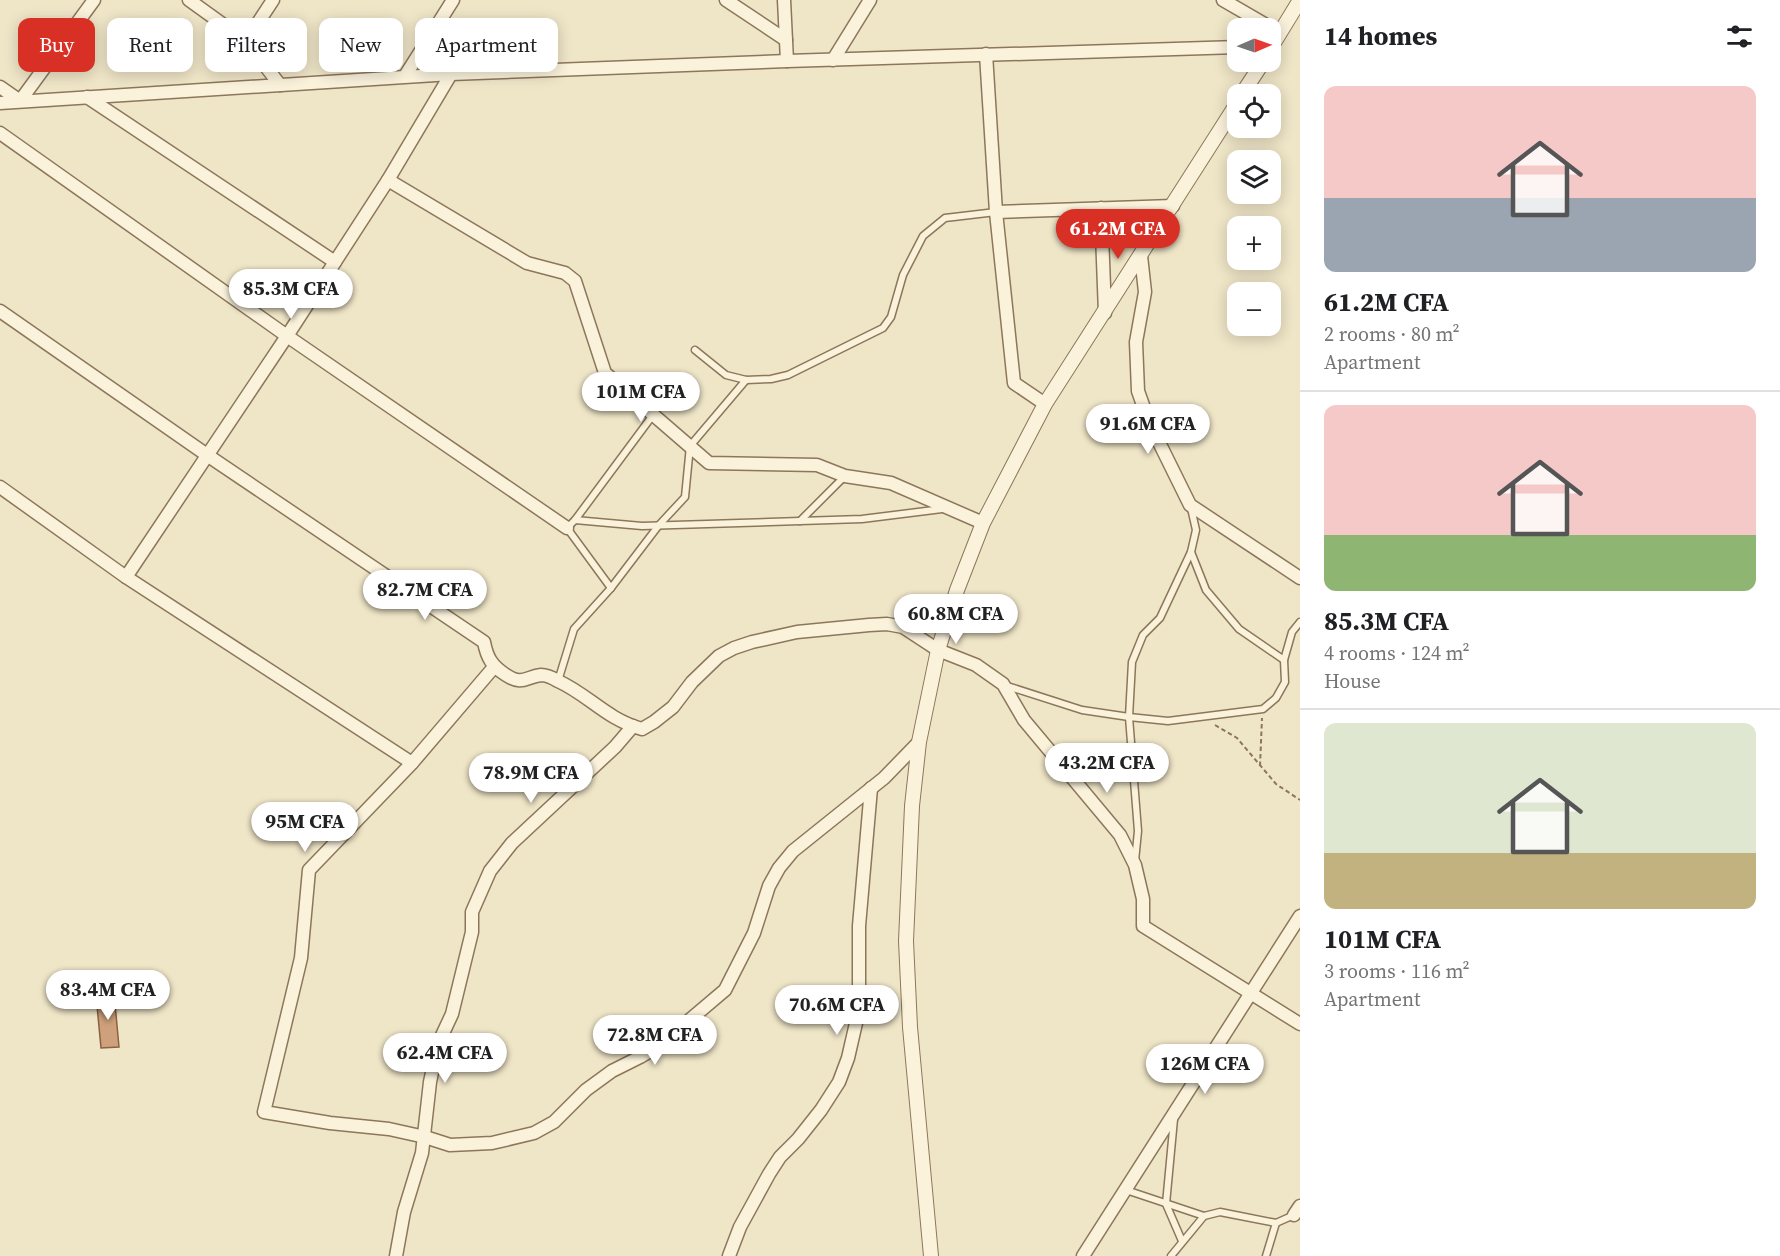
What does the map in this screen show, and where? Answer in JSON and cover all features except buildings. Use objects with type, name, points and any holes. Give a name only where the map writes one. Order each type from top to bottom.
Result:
[{"type":"street","points":[[20,101],[94,0]]},
{"type":"street","points":[[189,0],[215,18]]},
{"type":"street","points":[[261,18],[273,0]]},
{"type":"street","points":[[405,76],[453,0]]},
{"type":"street","points":[[726,0],[786,40]]},
{"type":"street","points":[[784,0],[787,61]]},
{"type":"street","points":[[833,60],[870,0]]},
{"type":"street","points":[[1223,0],[1254,18]]},
{"type":"street","points":[[1281,31],[1300,0]]},
{"type":"street","points":[[0,103],[405,76],[1227,47]]},
{"type":"street","points":[[986,54],[996,212],[1014,383],[1046,404]]},
{"type":"street","points":[[270,72],[280,85]]},
{"type":"street","points":[[126,577],[388,180],[451,74]]},
{"type":"street","points":[[0,87],[20,101]]},
{"type":"street","points":[[87,97],[335,262]]},
{"type":"street","points":[[931,1256],[910,1027],[906,941],[912,807],[918,742],[938,650],[957,590],[983,523],[1046,404],[1227,120]]},
{"type":"street","points":[[0,133],[287,336],[571,524]]},
{"type":"street","points":[[388,180],[527,263],[565,273],[574,282],[605,373],[710,463],[817,465],[845,476],[891,483],[983,523]]},
{"type":"street","points":[[996,212],[1173,206]]},
{"type":"street","points":[[1101,208],[1105,313]]},
{"type":"street","points":[[1141,256],[1145,292],[1136,342],[1138,391],[1149,422],[1190,505],[1300,578]]},
{"type":"street","points":[[0,311],[207,455],[484,642],[487,657],[494,667],[509,677],[523,681],[542,675],[558,681],[625,724],[642,729],[654,722],[673,706],[692,682],[719,656],[752,642],[797,632],[888,624],[903,627],[938,650],[976,665],[1003,684],[1024,720],[1120,835],[1135,865],[1143,899],[1143,926],[1300,1024]]},
{"type":"street","points":[[0,487],[126,577],[412,763]]},
{"type":"street","points":[[494,667],[412,763],[309,870],[301,958],[264,1112],[330,1123],[389,1129],[450,1145],[492,1143],[534,1133],[554,1122],[586,1090],[612,1071],[640,1058],[660,1045],[725,990],[754,933],[769,886],[779,868],[793,851],[884,778],[918,742]]},
{"type":"street","points":[[396,1256],[404,1212],[418,1169],[425,1137],[430,1082],[438,1044],[452,1014],[472,932],[472,912],[490,871],[512,843],[615,747],[633,726]]},
{"type":"street","points":[[729,1256],[740,1227],[769,1174],[780,1157],[821,1110],[839,1082],[848,1058],[859,1010],[859,926],[871,788]]},
{"type":"street","points":[[1083,1256],[1300,916]]},
{"type":"lane","points":[[695,350],[726,375],[746,380],[771,379],[788,375],[883,328],[891,317],[903,275],[923,236],[945,218],[996,212]]},
{"type":"lane","points":[[558,681],[574,629],[611,588],[659,525],[685,497],[690,446],[746,380]]},
{"type":"lane","points":[[571,524],[653,415]]},
{"type":"lane","points":[[801,521],[845,476]]},
{"type":"lane","points":[[1135,865],[1138,831],[1129,717],[1132,662],[1143,635],[1160,618],[1191,552],[1196,530],[1190,505]]},
{"type":"lane","points":[[571,524],[659,525],[862,519],[949,508]]},
{"type":"lane","points":[[571,524],[611,588]]},
{"type":"lane","points":[[1191,552],[1206,590],[1239,629],[1284,660]]},
{"type":"lane","points":[[1003,684],[1082,710],[1168,721],[1263,708],[1276,698],[1285,682],[1284,660],[1293,632],[1300,622]]},
{"type":"lane","points":[[1174,1115],[1166,1204],[1182,1241]]},
{"type":"lane","points":[[1126,1190],[1204,1216],[1220,1212],[1276,1222],[1297,1210]]},
{"type":"lane","points":[[1171,1256],[1204,1216]]},
{"type":"lane","points":[[1266,1256],[1276,1222]]},
{"type":"path","points":[[1260,766],[1260,729],[1263,708]]},
{"type":"path","points":[[1200,717],[1238,738],[1276,784],[1300,800]]}]
